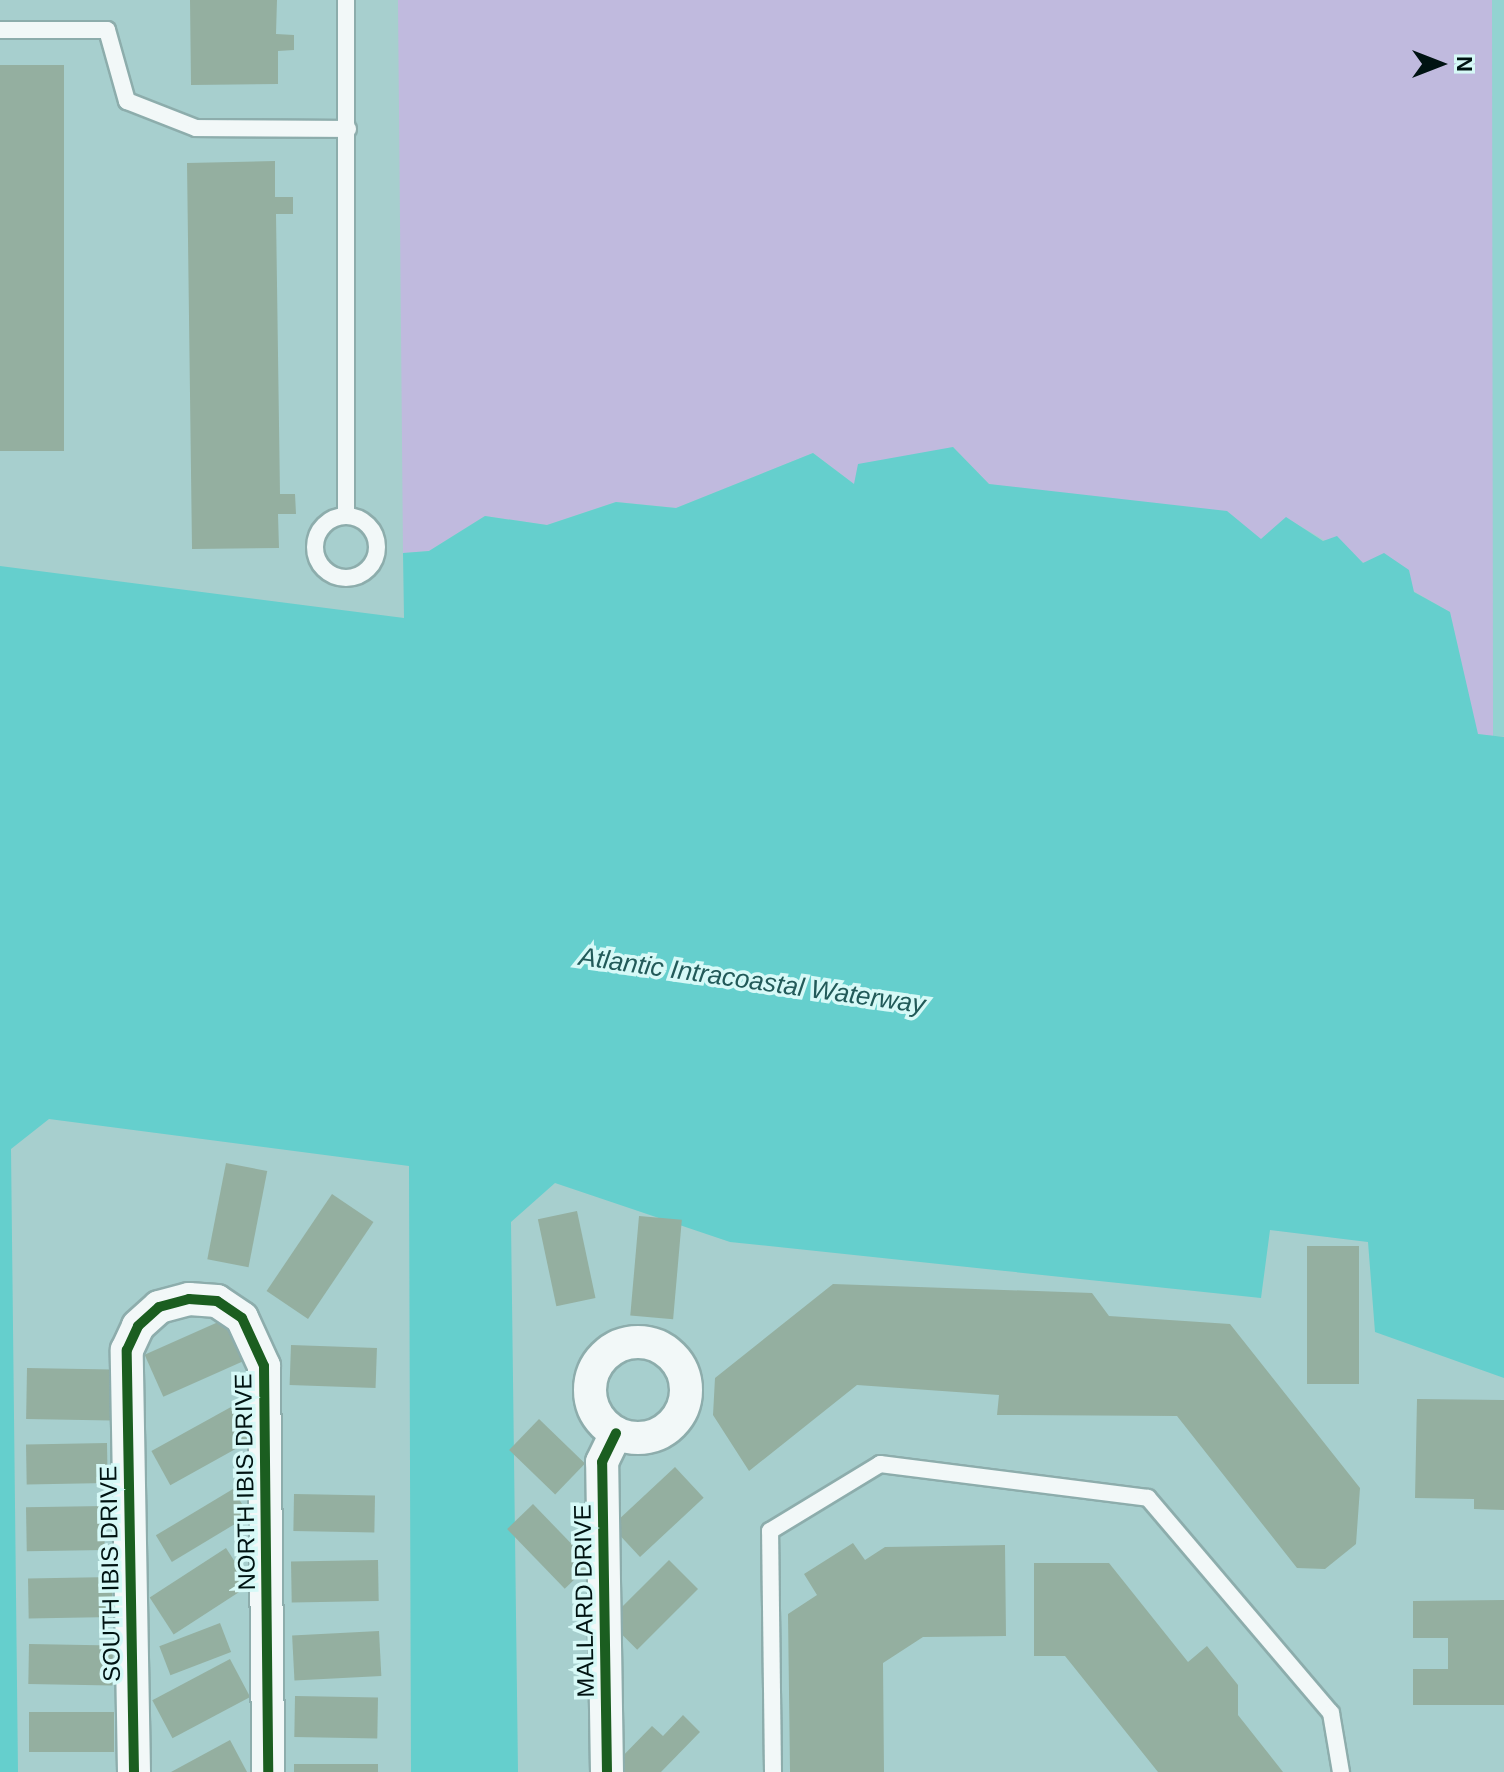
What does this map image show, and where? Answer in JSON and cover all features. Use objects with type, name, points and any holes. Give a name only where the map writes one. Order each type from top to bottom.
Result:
[{"type":"street","name":"NORTH IBIS DRIVE","points":[[126,1374],[138,1326],[159,1307],[217,1301],[257,1338],[264,1366],[268,1772]]},
{"type":"street","name":"SOUTH IBIS DRIVE","points":[[126,1374],[134,1772]]},
{"type":"street","name":"MALLARD DRIVE","points":[[607,1772],[602,1462],[616,1433]]},
{"type":"lane","points":[[346,0],[346,515]]},
{"type":"lane","points":[[0,30],[107,30],[127,101],[196,128],[348,129]]},
{"type":"lane","points":[[773,1772],[770,1531],[880,1464],[1148,1498],[1331,1713],[1341,1772]]},
{"type":"shaded area","points":[[398,0],[1492,0],[1493,736],[1477,734],[1450,612],[1286,518],[1261,539],[989,484],[953,447],[854,484],[813,453],[676,508],[616,502],[547,525],[485,516],[429,551],[403,553]]},
{"type":"shaded area","points":[[1492,0],[1504,0],[1504,736],[1492,736]]},
{"type":"water","name":"Atlantic Intracoastal Waterway","points":[[953,447],[989,484],[1227,511],[1261,539],[1286,517],[1323,541],[1337,536],[1363,563],[1384,553],[1409,570],[1414,592],[1450,612],[1478,734],[1504,737],[1504,1378],[1375,1332],[1368,1242],[1270,1230],[1261,1298],[730,1242],[555,1183],[511,1222],[518,1772],[411,1772],[409,1166],[49,1119],[11,1149],[18,1772],[0,1772],[0,566],[404,618],[403,553],[429,551],[485,516],[547,525],[616,502],[676,508],[813,453],[854,484],[858,464]]},
{"type":"building","points":[[190,0],[277,0],[276,34],[294,35],[294,50],[278,51],[278,84],[191,85]]},
{"type":"building","points":[[0,65],[64,65],[64,451],[0,451]]},
{"type":"building","points":[[275,161],[275,197],[293,197],[293,214],[276,214],[280,494],[295,494],[296,514],[278,514],[279,548],[192,549],[187,163]]},
{"type":"building","points":[[226,1163],[267,1171],[249,1267],[207,1259]]},
{"type":"building","points":[[332,1194],[373,1222],[308,1319],[267,1291]]},
{"type":"building","points":[[577,1211],[596,1298],[556,1306],[538,1219]]},
{"type":"building","points":[[639,1216],[682,1220],[673,1319],[630,1316]]},
{"type":"building","points":[[1307,1246],[1359,1246],[1359,1384],[1307,1384]]},
{"type":"building","points":[[833,1284],[1092,1293],[1109,1316],[1230,1324],[1360,1488],[1356,1544],[1325,1569],[1297,1568],[1177,1416],[997,1415],[999,1395],[857,1385],[749,1471],[713,1415],[715,1378]]},
{"type":"building","points":[[225,1319],[244,1361],[163,1397],[145,1355]]},
{"type":"building","points":[[291,1345],[377,1348],[376,1388],[290,1385]]},
{"type":"building","points":[[27,1368],[112,1369],[111,1420],[26,1419]]},
{"type":"building","points":[[1417,1399],[1504,1400],[1504,1510],[1474,1509],[1474,1499],[1415,1498]]},
{"type":"building","points":[[231,1407],[250,1441],[170,1485],[151,1451]]},
{"type":"building","points":[[539,1419],[585,1463],[555,1494],[509,1450]]},
{"type":"building","points":[[107,1443],[108,1483],[27,1484],[26,1444]]},
{"type":"building","points":[[675,1467],[704,1498],[640,1557],[611,1526]]},
{"type":"building","points":[[233,1489],[249,1516],[172,1562],[156,1535]]},
{"type":"building","points":[[294,1494],[375,1495],[374,1532],[293,1531]]},
{"type":"building","points":[[533,1504],[591,1564],[565,1589],[507,1529]]},
{"type":"building","points":[[104,1506],[105,1550],[27,1551],[26,1507]]},
{"type":"building","points":[[853,1543],[865,1560],[885,1547],[1005,1545],[1006,1636],[923,1637],[883,1663],[884,1772],[790,1772],[788,1614],[817,1595],[804,1574]]},
{"type":"building","points":[[226,1548],[250,1585],[174,1634],[150,1598]]},
{"type":"building","points":[[378,1560],[379,1601],[292,1603],[291,1562]]},
{"type":"building","points":[[669,1560],[698,1589],[637,1650],[608,1621]]},
{"type":"building","points":[[1034,1563],[1109,1563],[1188,1662],[1207,1646],[1238,1685],[1238,1715],[1283,1772],[1158,1772],[1065,1656],[1034,1656]]},
{"type":"building","points":[[112,1577],[113,1617],[29,1618],[28,1578]]},
{"type":"building","points":[[1504,1600],[1504,1705],[1413,1705],[1413,1669],[1448,1669],[1448,1638],[1413,1638],[1413,1601]]},
{"type":"building","points":[[220,1623],[231,1652],[170,1675],[159,1646]]},
{"type":"building","points":[[379,1631],[381,1676],[294,1680],[292,1636]]},
{"type":"building","points":[[29,1644],[113,1645],[112,1685],[28,1684]]},
{"type":"building","points":[[230,1659],[250,1697],[172,1738],[152,1700]]},
{"type":"building","points":[[295,1696],[378,1697],[377,1738],[294,1737]]},
{"type":"building","points":[[29,1712],[114,1712],[114,1752],[29,1752]]},
{"type":"building","points":[[683,1715],[700,1732],[661,1772],[622,1772],[614,1765],[652,1726],[663,1736]]},
{"type":"building","points":[[230,1740],[247,1772],[171,1772]]},
{"type":"building","points":[[294,1764],[378,1764],[378,1772],[294,1772]]},
{"type":"cycle path","points":[[134,1772],[127,1350],[138,1326],[159,1307],[189,1299],[217,1301],[242,1318],[264,1366],[268,1772]]},
{"type":"cycle path","points":[[607,1772],[602,1462],[616,1433]]}]
